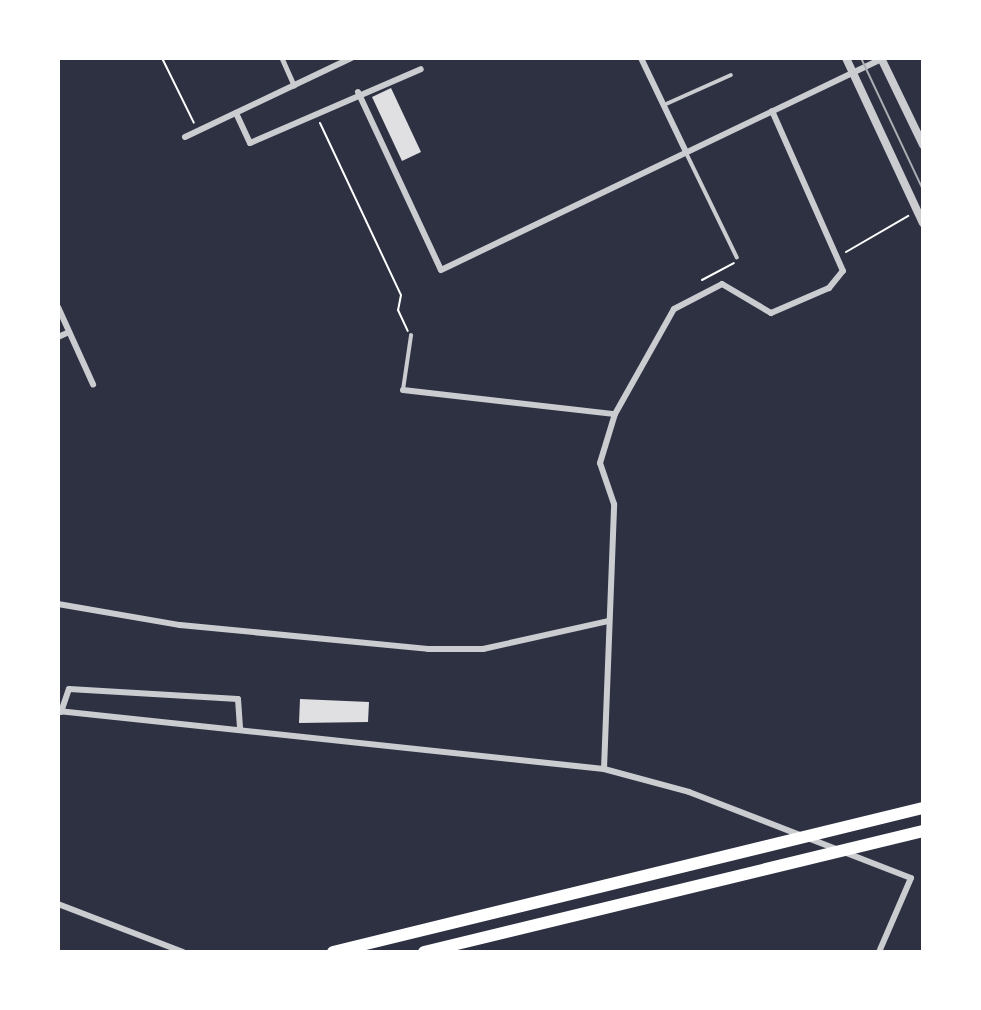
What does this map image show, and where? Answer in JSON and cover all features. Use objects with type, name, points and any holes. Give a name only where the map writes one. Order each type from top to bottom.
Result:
[{"type":"highway","points":[[333,952],[923,808]]},
{"type":"highway","points":[[424,952],[923,831]]},
{"type":"street","points":[[282,58],[294,85]]},
{"type":"street","points":[[185,137],[351,58]]},
{"type":"street","points":[[641,58],[686,152]]},
{"type":"street","points":[[846,58],[923,223]]},
{"type":"street","points":[[358,92],[441,270],[881,58],[923,145]]},
{"type":"street","points":[[236,113],[250,143],[358,92],[421,69]]},
{"type":"street","points":[[604,769],[610,726],[608,621],[614,504],[600,451],[615,414],[674,309],[722,284],[771,313],[840,279],[839,256],[772,111]]},
{"type":"street","points":[[58,307],[93,384]]},
{"type":"street","points":[[58,337],[69,332]]},
{"type":"street","points":[[402,390],[615,414]]},
{"type":"street","points":[[58,604],[180,625],[428,649],[483,649],[608,621]]},
{"type":"street","points":[[240,730],[238,699],[69,688],[59,712],[604,769],[689,792],[911,878],[879,952]]},
{"type":"street","points":[[58,904],[183,952]]},
{"type":"lane","points":[[664,105],[731,75]]},
{"type":"lane","points":[[686,152],[737,257]]},
{"type":"lane","points":[[402,390],[411,336]]},
{"type":"path","points":[[162,58],[198,131]]},
{"type":"path","points":[[315,113],[401,295],[398,310],[411,336]]},
{"type":"path","points":[[839,256],[918,211]]},
{"type":"path","points":[[702,279],[737,257]]},
{"type":"building","points":[[391,88],[421,152],[402,161],[372,97]]},
{"type":"building","points":[[300,699],[369,702],[368,722],[299,723]]},
{"type":"tram line","points":[[861,58],[923,190]]}]
